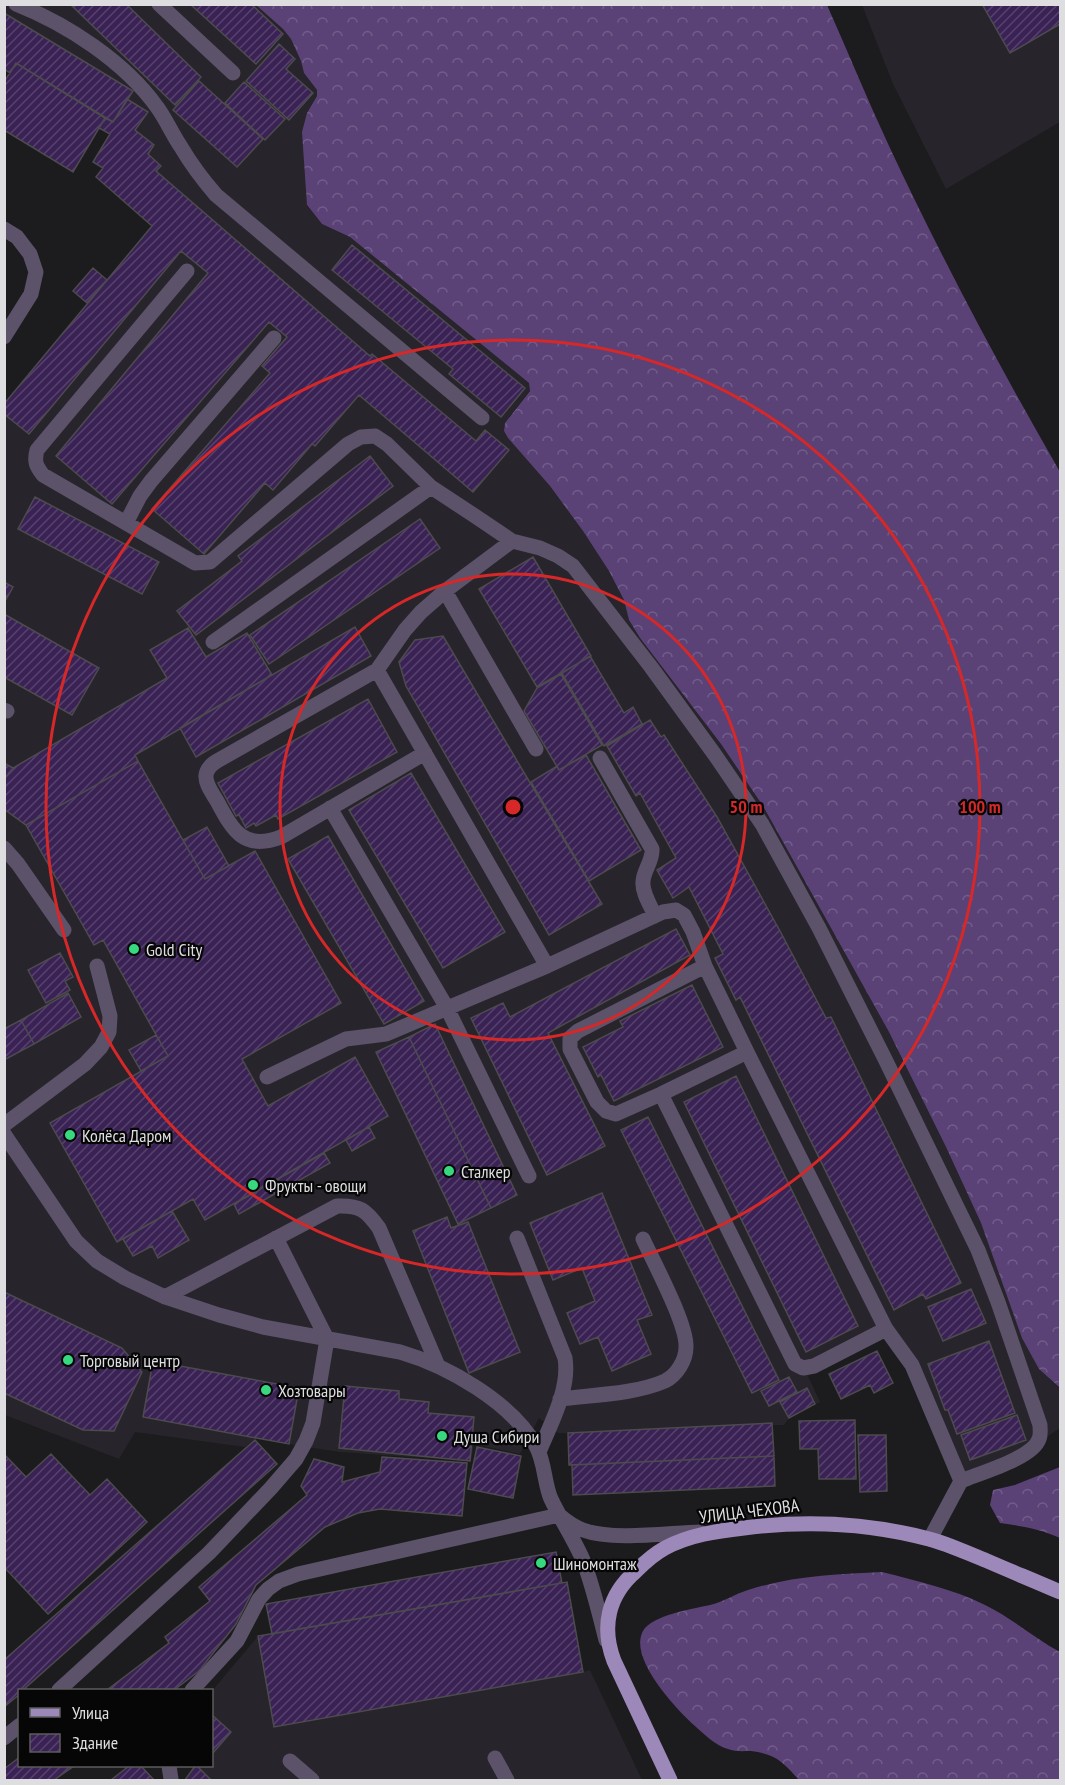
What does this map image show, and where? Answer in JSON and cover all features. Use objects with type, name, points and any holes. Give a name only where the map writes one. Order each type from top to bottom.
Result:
[{"type":"main road","name":"УЛИЦА ЧЕХОВА","points":[[670,1780],[608,1646],[607,1628],[608,1615],[621,1587],[632,1574],[664,1549],[684,1540],[715,1531],[798,1523],[863,1526],[930,1539],[1060,1592]]},
{"type":"lane","points":[[16,4],[39,13],[64,27],[129,75],[159,109],[198,174],[216,195],[482,418]]},
{"type":"lane","points":[[159,4],[233,73]]},
{"type":"lane","points":[[4,229],[17,237],[24,245],[30,254],[36,272],[31,294],[4,337]]},
{"type":"lane","points":[[187,271],[37,450],[36,466],[43,475],[195,563],[210,562],[348,444],[361,438],[375,436],[387,444],[431,487],[512,541],[540,548],[573,566],[716,755],[762,824],[819,928],[865,1019],[978,1250],[998,1302],[1040,1425],[1040,1438],[1033,1449],[1023,1456],[961,1480],[930,1539]]},
{"type":"lane","points":[[126,524],[140,496],[151,481],[274,338]]},
{"type":"lane","points":[[213,642],[431,487]]},
{"type":"lane","points":[[425,753],[281,837],[268,841],[242,838],[231,827],[207,783],[206,774],[211,765],[377,669],[405,630],[445,591],[512,541]]},
{"type":"lane","points":[[445,591],[536,749]]},
{"type":"lane","points":[[377,669],[547,966]]},
{"type":"lane","points":[[600,758],[652,849],[642,882],[655,916]]},
{"type":"lane","points":[[330,808],[447,1008],[529,1176]]},
{"type":"lane","points":[[4,848],[18,864],[64,930]]},
{"type":"lane","points":[[267,1077],[346,1039],[386,1034],[547,966],[663,912],[676,910],[684,915],[693,932],[705,966],[886,1329],[912,1365],[961,1480]]},
{"type":"lane","points":[[4,1125],[85,1065],[101,1047],[109,1032],[110,1016],[97,966]]},
{"type":"lane","points":[[705,966],[578,1031],[570,1038],[570,1049],[597,1102],[606,1111],[616,1114],[747,1052]]},
{"type":"lane","points":[[662,1094],[795,1364],[803,1368],[814,1366],[886,1329]]},
{"type":"lane","points":[[4,1134],[85,1251],[125,1278],[165,1297],[263,1327],[400,1352],[438,1366],[465,1381],[513,1416],[527,1432],[539,1452],[550,1497],[583,1561],[608,1646]]},
{"type":"lane","points":[[165,1297],[337,1206],[350,1205],[361,1208],[379,1228],[438,1366]]},
{"type":"lane","points":[[60,1689],[209,1553],[272,1488],[296,1459],[306,1441],[313,1423],[327,1339],[276,1238]]},
{"type":"lane","points":[[517,1238],[565,1358],[567,1378],[539,1452]]},
{"type":"lane","points":[[560,1399],[644,1388],[668,1380],[682,1364],[686,1346],[681,1324],[643,1239]]},
{"type":"lane","points":[[193,1689],[237,1641],[259,1599],[268,1589],[279,1581],[298,1574],[559,1515],[581,1530],[604,1535],[715,1531]]},
{"type":"lane","points":[[4,1738],[18,1727]]},
{"type":"lane","points":[[495,1758],[507,1780]]},
{"type":"lane","points":[[290,1761],[312,1780]]},
{"type":"shaded area","points":[[4,5],[256,5],[291,39],[304,73],[317,90],[317,96],[307,113],[307,206],[322,224],[350,237],[529,383],[530,390],[505,423],[504,431],[550,486],[583,531],[609,571],[624,600],[629,620],[640,638],[721,744],[763,806],[889,1032],[946,1147],[981,1223],[1039,1369],[1059,1388],[1060,1428],[1032,1447],[961,1474],[898,1332],[808,1376],[820,1402],[789,1418],[784,1425],[772,1425],[774,1456],[569,1465],[568,1433],[558,1433],[539,1418],[520,1454],[474,1444],[471,1461],[340,1452],[255,1439],[245,1447],[135,1432],[119,1459],[5,1415],[5,404],[152,226],[96,177],[103,168],[93,162],[110,134],[99,128],[105,117],[16,63],[5,69]]},
{"type":"shaded area","points":[[862,5],[1060,5],[1060,122],[946,189],[893,84]]},
{"type":"shaded area","points":[[567,1582],[583,1672],[590,1670],[642,1780],[185,1780],[194,1767],[213,1767],[213,1690],[258,1636]]},
{"type":"green space","points":[[256,5],[827,5],[881,128],[929,229],[993,352],[1060,472],[1060,1388],[1039,1369],[1022,1338],[981,1223],[946,1147],[889,1032],[763,806],[721,744],[640,638],[629,620],[624,600],[609,571],[583,531],[550,486],[504,431],[505,423],[530,391],[529,383],[350,237],[322,224],[307,205],[302,132],[307,113],[317,96],[317,90],[304,73],[291,39]]},
{"type":"green space","points":[[1060,1467],[1060,1538],[1038,1530],[1000,1523],[990,1505],[993,1490],[1015,1485]]},
{"type":"green space","points":[[882,1572],[973,1599],[1060,1652],[1060,1780],[799,1780],[773,1757],[760,1752],[731,1750],[710,1739],[666,1696],[642,1655],[640,1642],[643,1631],[648,1625],[664,1617],[715,1604],[764,1585],[831,1575]]},
{"type":"building","points":[[70,4],[126,4],[201,77],[175,105]]},
{"type":"building","points":[[190,4],[251,4],[283,34],[256,64]]},
{"type":"building","points":[[982,4],[1060,4],[1060,24],[1010,53]]},
{"type":"building","points":[[4,13],[133,91],[113,122],[16,63],[10,73],[4,69]]},
{"type":"building","points":[[279,44],[295,59],[286,69],[313,93],[289,120],[246,81]]},
{"type":"building","points":[[16,63],[105,118],[73,172],[4,130],[4,82]]},
{"type":"building","points":[[199,81],[263,139],[237,167],[173,110]]},
{"type":"building","points":[[244,82],[285,119],[265,140],[225,103]]},
{"type":"building","points":[[127,99],[148,112],[135,130],[154,145],[148,154],[161,166],[156,171],[370,356],[372,354],[476,441],[485,430],[509,450],[473,492],[359,395],[315,446],[312,444],[273,490],[265,483],[204,554],[152,509],[270,373],[262,366],[287,337],[269,322],[112,504],[56,456],[208,273],[181,251],[29,434],[4,414],[4,404],[152,226],[96,177],[103,168],[93,162],[110,134],[99,128],[105,118],[113,122]]},
{"type":"building","points":[[352,245],[525,388],[501,417],[449,374],[453,369],[332,270]]},
{"type":"building","points":[[93,268],[107,280],[87,303],[73,291]]},
{"type":"building","points":[[370,456],[393,486],[196,635],[177,611],[242,561],[238,556]]},
{"type":"building","points":[[35,497],[159,562],[142,594],[18,529]]},
{"type":"building","points":[[420,519],[440,548],[269,664],[250,635]]},
{"type":"building","points":[[533,557],[591,656],[537,687],[479,589]]},
{"type":"building","points":[[4,582],[13,587],[4,603]]},
{"type":"building","points":[[4,614],[99,668],[72,715],[4,677]]},
{"type":"building","points":[[355,627],[371,656],[196,757],[180,728]]},
{"type":"building","points":[[188,628],[206,657],[247,633],[272,675],[135,755],[138,761],[26,825],[4,809],[4,779],[13,768],[167,678],[150,650]]},
{"type":"building","points":[[443,636],[602,904],[549,935],[406,686],[399,662],[415,640]]},
{"type":"building","points":[[590,656],[624,713],[633,707],[642,724],[604,746],[562,673]]},
{"type":"building","points":[[561,674],[602,745],[559,770],[524,711],[537,688]]},
{"type":"building","points":[[368,699],[397,752],[278,819],[276,815],[256,826],[254,823],[246,828],[239,815],[236,816],[218,783]]},
{"type":"building","points":[[650,720],[661,737],[664,735],[717,817],[826,1018],[831,1017],[961,1283],[926,1299],[923,1294],[894,1310],[740,997],[736,1000],[715,958],[723,954],[689,887],[673,898],[657,870],[676,858],[640,793],[636,796],[607,746]]},
{"type":"building","points":[[586,755],[641,850],[589,881],[531,782],[557,766],[559,770]]},
{"type":"building","points":[[138,761],[205,879],[255,851],[341,1003],[242,1059],[268,1106],[355,1057],[388,1116],[205,1220],[193,1199],[117,1242],[50,1123],[168,1056],[103,940],[94,945],[26,825]]},
{"type":"building","points":[[4,763],[13,768],[4,779]]},
{"type":"building","points":[[411,773],[505,932],[443,968],[349,810]]},
{"type":"building","points":[[207,827],[229,866],[205,879],[183,840]]},
{"type":"building","points":[[328,836],[424,1001],[384,1024],[288,859]]},
{"type":"building","points":[[676,929],[690,955],[548,1033],[605,1146],[547,1175],[471,1018],[503,1003],[510,1017]]},
{"type":"building","points":[[60,953],[73,977],[65,981],[70,990],[46,1003],[28,970]]},
{"type":"building","points":[[692,985],[723,1047],[614,1101],[601,1075],[598,1077],[583,1047],[623,1027],[620,1021]]},
{"type":"building","points":[[68,993],[81,1017],[34,1044],[21,1020]]},
{"type":"building","points":[[21,1020],[34,1044],[4,1060],[4,1029]]},
{"type":"building","points":[[435,1024],[517,1195],[491,1208],[409,1037]]},
{"type":"building","points":[[156,1035],[168,1056],[141,1071],[129,1050]]},
{"type":"building","points":[[409,1037],[491,1208],[458,1224],[376,1052]]},
{"type":"building","points":[[736,1076],[858,1326],[806,1352],[684,1102]]},
{"type":"building","points":[[648,1117],[779,1380],[752,1393],[621,1130]]},
{"type":"building","points":[[369,1127],[375,1138],[352,1151],[346,1140]]},
{"type":"building","points":[[324,1153],[330,1163],[239,1214],[234,1204]]},
{"type":"building","points":[[602,1193],[652,1315],[637,1320],[651,1354],[612,1371],[598,1337],[580,1344],[567,1313],[595,1301],[582,1268],[553,1280],[530,1223]]},
{"type":"building","points":[[172,1211],[189,1240],[158,1258],[152,1246],[133,1256],[123,1239]]},
{"type":"building","points":[[447,1217],[451,1228],[468,1222],[520,1352],[469,1373],[413,1231]]},
{"type":"building","points":[[971,1289],[986,1323],[943,1341],[928,1307]]},
{"type":"building","name":"Торговый центр","points":[[4,1292],[122,1348],[142,1372],[114,1431],[83,1430],[4,1393]]},
{"type":"building","points":[[989,1341],[1015,1413],[957,1434],[948,1410],[945,1410],[928,1364]]},
{"type":"building","points":[[877,1351],[893,1383],[874,1393],[870,1385],[841,1399],[829,1374]]},
{"type":"building","points":[[153,1361],[299,1388],[289,1444],[143,1417]]},
{"type":"building","points":[[789,1377],[797,1392],[769,1406],[761,1391]]},
{"type":"building","points":[[345,1386],[399,1391],[399,1399],[429,1402],[428,1413],[474,1417],[470,1461],[339,1448]]},
{"type":"building","points":[[807,1388],[815,1404],[789,1418],[780,1402]]},
{"type":"building","points":[[1017,1415],[1026,1440],[970,1460],[961,1435]]},
{"type":"building","points":[[855,1420],[856,1479],[819,1479],[818,1449],[800,1449],[799,1421]]},
{"type":"building","points":[[772,1423],[774,1456],[569,1465],[568,1433]]},
{"type":"building","points":[[858,1435],[886,1435],[887,1491],[860,1492]]},
{"type":"building","points":[[255,1440],[277,1464],[24,1689],[18,1689],[18,1696],[4,1707],[4,1660]]},
{"type":"building","points":[[477,1447],[521,1456],[513,1498],[468,1489]]},
{"type":"building","points":[[4,1454],[26,1477],[51,1454],[90,1495],[107,1479],[147,1522],[48,1614],[4,1567]]},
{"type":"building","points":[[774,1456],[775,1486],[573,1495],[572,1465]]},
{"type":"building","points":[[382,1457],[467,1463],[462,1516],[380,1509],[358,1513],[325,1527],[256,1585],[236,1624],[199,1671],[175,1689],[108,1689],[169,1643],[165,1637],[210,1601],[199,1587],[307,1495],[301,1486],[314,1459],[344,1467],[342,1482],[380,1472]]},
{"type":"building","points":[[556,1552],[562,1583],[272,1634],[266,1604]]},
{"type":"building","points":[[567,1582],[583,1672],[274,1727],[258,1636]]},
{"type":"building","points":[[213,1716],[231,1732],[213,1753]]},
{"type":"building","points":[[18,1758],[18,1767],[73,1767],[54,1780],[4,1780],[4,1769]]},
{"type":"building","points":[[128,1767],[142,1767],[154,1780],[111,1780]]},
{"type":"building","points":[[194,1767],[198,1767],[211,1780],[185,1780]]},
{"type":"place","name":"Gold City","points":[[134,949]]},
{"type":"place","name":"Колёса Даром","points":[[70,1135]]},
{"type":"place","name":"Сталкер","points":[[449,1171]]},
{"type":"place","name":"Фрукты - овощи","points":[[253,1185]]},
{"type":"place","name":"Торговый центр","points":[[68,1360]]},
{"type":"place","name":"Хозтовары","points":[[266,1390]]},
{"type":"place","name":"Душа Сибири","points":[[442,1436]]},
{"type":"place","name":"Шиномонтаж","points":[[541,1563]]}]
